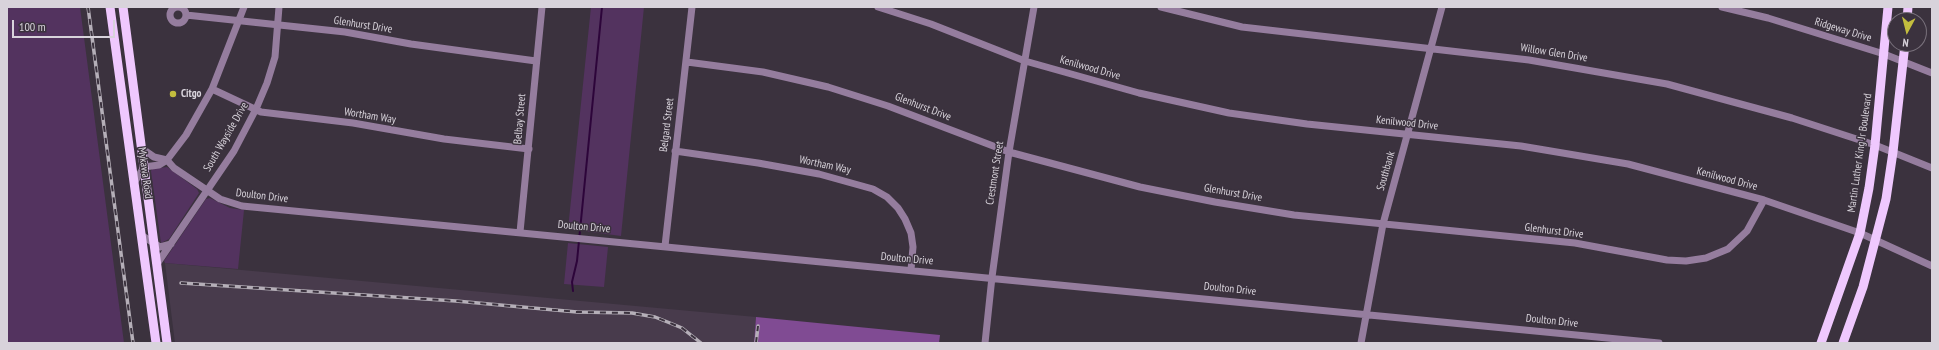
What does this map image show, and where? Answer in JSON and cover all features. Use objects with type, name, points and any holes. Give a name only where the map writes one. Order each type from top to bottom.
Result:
[{"type":"main road","name":"Mykawa Road","points":[[110,7],[156,343]]},
{"type":"main road","name":"Mykawa Road","points":[[123,7],[167,343]]},
{"type":"main road","name":"Martin Luther King Jr Boulevard","points":[[1821,343],[1860,233],[1870,188],[1876,145],[1888,7]]},
{"type":"main road","points":[[1843,343],[1863,287],[1886,199],[1894,152],[1904,52]]},
{"type":"street","points":[[134,183],[144,167],[159,165],[167,160],[186,135],[212,89],[244,7]]},
{"type":"street","name":"South Wayside Drive","points":[[157,264],[234,151],[256,109],[267,83],[275,57],[279,25],[279,7]]},
{"type":"street","name":"Belbay Street","points":[[520,232],[542,7]]},
{"type":"street","name":"Belgard Street","points":[[665,246],[692,7]]},
{"type":"street","name":"Kenilwood Drive","points":[[878,7],[930,24],[1025,61],[1139,93],[1229,113],[1307,124],[1522,146],[1628,164],[1764,200],[1860,233],[1932,266]]},
{"type":"street","name":"Crestmont Street","points":[[985,342],[1009,152],[1034,7]]},
{"type":"street","name":"Willow Glen Drive","points":[[1161,7],[1242,27],[1529,60],[1667,84],[1792,118],[1876,145],[1932,168]]},
{"type":"street","name":"Southbank","points":[[1360,343],[1383,224],[1432,49],[1442,7]]},
{"type":"street","name":"Ridgeway Drive","points":[[1722,7],[1768,18],[1884,54],[1932,73]]},
{"type":"street","name":"Glenhurst Drive","points":[[186,16],[345,32],[411,44],[536,61]]},
{"type":"street","name":"Glenhurst Drive","points":[[686,62],[763,72],[828,87],[888,106],[1009,152],[1140,187],[1215,202],[1294,214],[1575,243],[1667,260],[1686,261],[1706,258],[1728,249],[1747,231],[1764,200]]},
{"type":"street","name":"Wortham Way","points":[[212,89],[268,113],[353,123],[444,139],[528,148]]},
{"type":"street","points":[[141,148],[154,156],[167,160]]},
{"type":"street","name":"Wortham Way","points":[[675,151],[804,172],[858,183],[873,189],[887,197],[898,208],[905,219],[911,233],[913,246],[911,270]]},
{"type":"street","name":"Doulton Drive","points":[[167,160],[174,168],[220,199],[242,206],[1659,343]]},
{"type":"street","points":[[141,235],[154,245],[160,247],[171,244]]},
{"type":"shaded area","points":[[7,7],[80,7],[124,343],[7,343]]},
{"type":"shaded area","points":[[591,7],[644,7],[621,236],[568,229]]},
{"type":"shaded area","points":[[167,167],[197,189],[199,193],[169,239],[161,243],[151,171],[152,169]]},
{"type":"shaded area","points":[[210,198],[230,208],[244,210],[238,269],[165,263],[164,261],[206,199]]},
{"type":"shaded area","points":[[568,243],[608,247],[604,287],[564,284]]},
{"type":"shaded area","points":[[165,263],[756,317],[754,343],[175,343]]},
{"type":"shaded area","points":[[756,317],[940,335],[939,343],[754,343]]},
{"type":"waterway","points":[[573,291],[572,282],[577,261],[602,7]]},
{"type":"railway","points":[[88,7],[133,343]]},
{"type":"railway","points":[[181,283],[456,301],[577,312],[632,313],[655,317],[682,328],[701,343]]},
{"type":"railway","points":[[756,343],[758,326]]},
{"type":"place","name":"Citgo","points":[[173,94]]}]
